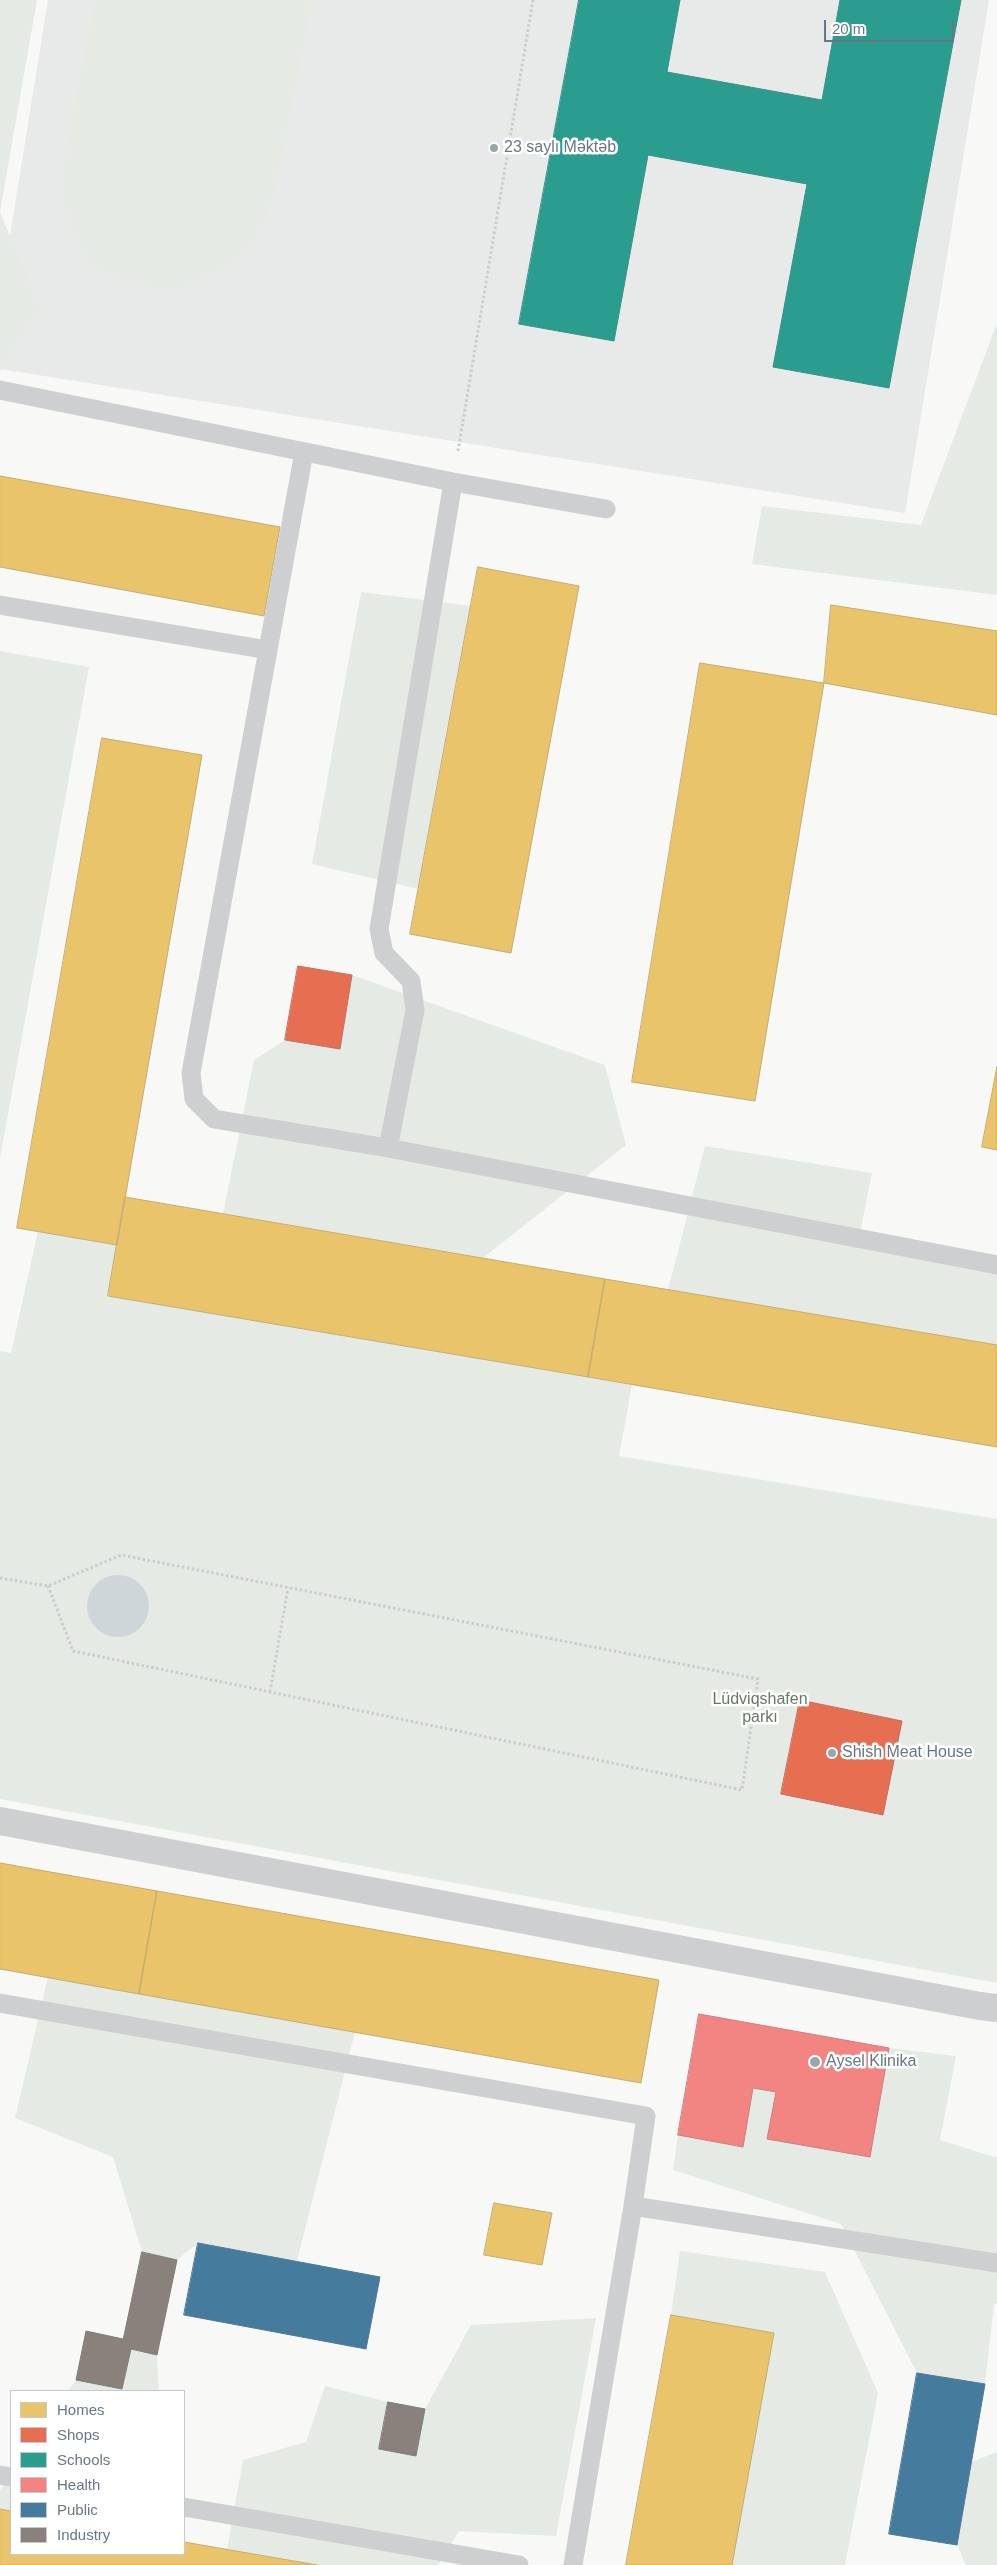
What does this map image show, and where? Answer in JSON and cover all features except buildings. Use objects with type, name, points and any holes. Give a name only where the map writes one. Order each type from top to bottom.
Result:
[{"type":"street","points":[[0,1821],[997,2008]]},
{"type":"lane","points":[[0,390],[453,482],[606,509]]},
{"type":"lane","points":[[304,452],[191,1073],[194,1099],[214,1119],[388,1148],[997,1265]]},
{"type":"lane","points":[[388,1148],[416,1010],[411,981],[384,953],[379,929],[453,482]]},
{"type":"lane","points":[[0,605],[268,650]]},
{"type":"lane","points":[[0,2003],[646,2116],[633,2206],[573,2565]]},
{"type":"lane","points":[[633,2206],[997,2263]]},
{"type":"lane","points":[[185,2507],[519,2565]]},
{"type":"path","points":[[453,482],[533,0]]},
{"type":"path","points":[[0,1578],[48,1586],[121,1555],[758,1679],[742,1790],[73,1651],[48,1586]]},
{"type":"path","points":[[270,1692],[288,1588]]},
{"type":"shaded area","name":"23 saylı Məktəb","points":[[48,0],[989,0],[905,513],[0,369],[0,297]]},
{"type":"shaded area","points":[[118,1575],[130,1578],[140,1584],[146,1594],[149,1606],[146,1618],[140,1628],[130,1634],[118,1637],[106,1634],[96,1628],[90,1618],[87,1606],[90,1594],[96,1584],[106,1578]]},
{"type":"green space","points":[[0,0],[37,0],[0,212]]},
{"type":"green space","points":[[95,0],[312,0],[277,184],[267,218],[249,246],[216,275],[174,290],[130,285],[90,265],[66,221],[62,170]]},
{"type":"green space","points":[[0,212],[40,308],[0,371]]},
{"type":"green space","points":[[997,323],[997,595],[752,564],[762,506],[921,525]]},
{"type":"green space","points":[[361,592],[471,606],[418,889],[312,864]]},
{"type":"green space","points":[[0,651],[89,667],[0,1158]]},
{"type":"green space","points":[[352,975],[605,1065],[626,1145],[483,1258],[223,1213],[254,1060],[285,1040]]},
{"type":"green space","points":[[705,1146],[872,1173],[860,1233],[997,1260],[997,1345],[668,1290]]},
{"type":"green space","name":"Lüdviqshafen parkı","points":[[38,1231],[117,1245],[108,1296],[632,1385],[619,1456],[997,1519],[997,1983],[0,1799],[0,1351],[11,1353]]},
{"type":"green space","points":[[48,1977],[355,2032],[297,2261],[198,2243],[177,2260],[142,2252],[113,2157],[15,2118]]},
{"type":"green space","points":[[889,2048],[956,2056],[940,2140],[997,2158],[997,2303],[994,2305],[985,2384],[917,2373],[841,2224],[673,2170],[678,2135],[742,2147],[753,2088],[776,2092],[767,2139],[870,2157]]},
{"type":"green space","points":[[680,2251],[825,2272],[878,2393],[845,2565],[732,2565],[671,2315]]},
{"type":"green space","points":[[596,2318],[556,2536],[459,2531],[438,2565],[317,2565],[227,2549],[243,2460],[306,2442],[325,2386],[388,2402],[379,2449],[416,2456],[425,2409],[471,2325]]},
{"type":"green space","points":[[131,2349],[157,2355],[159,2390],[69,2390],[76,2380]]},
{"type":"green space","points":[[997,2452],[997,2565],[966,2565],[957,2545],[971,2462]]},
{"type":"green space","points":[[10,2475],[10,2511],[0,2509],[0,2490]]},
{"type":"place","name":"23 saylı Məktəb","points":[[494,148]]},
{"type":"place","name":"Shish Meat House","points":[[832,1753]]},
{"type":"place","name":"Aysel Klinika","points":[[815,2062]]}]
